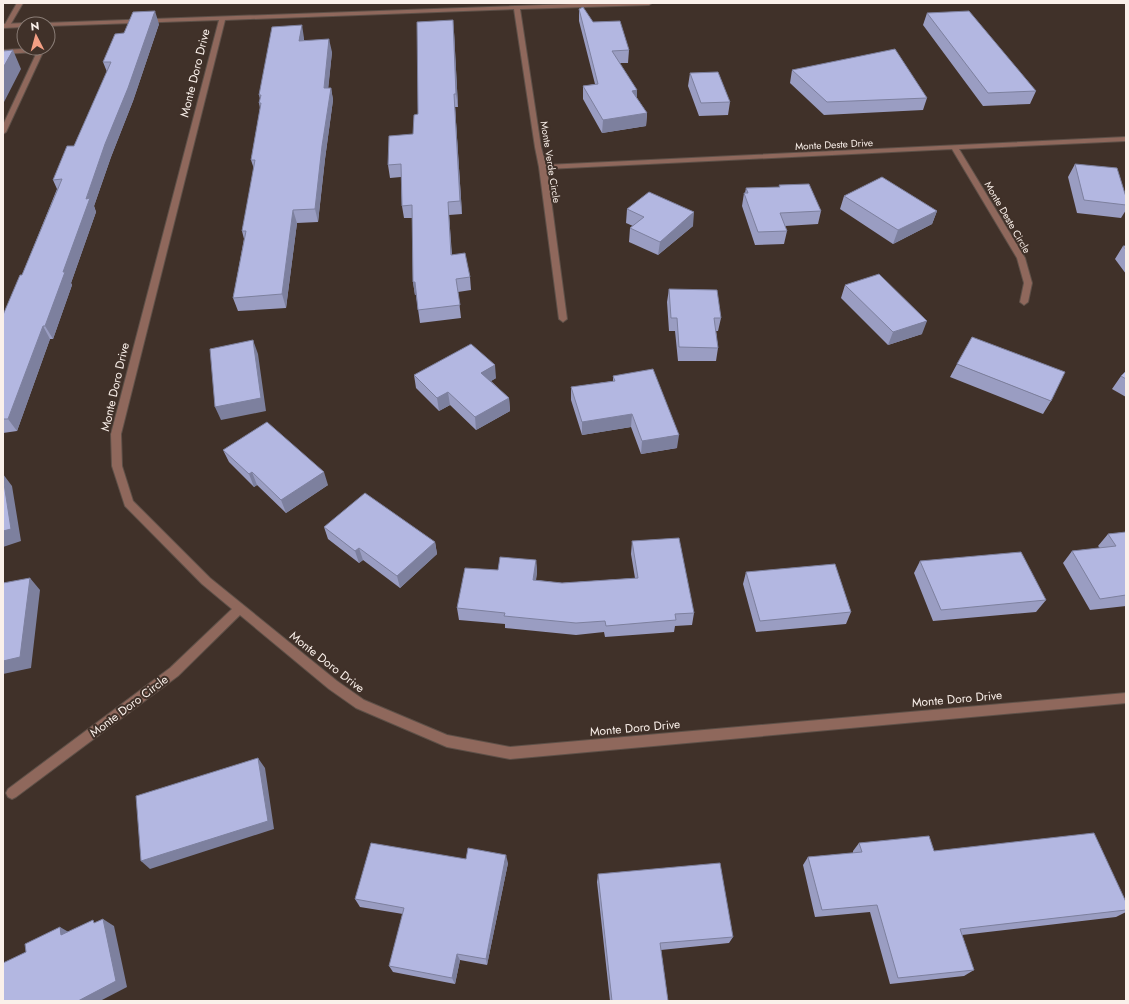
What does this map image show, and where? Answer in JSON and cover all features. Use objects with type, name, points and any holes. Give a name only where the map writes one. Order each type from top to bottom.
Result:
[{"type":"street","points":[[5,26],[20,3]]},
{"type":"street","points":[[56,24],[649,3]]},
{"type":"street","name":"Monte Verde Circle","points":[[517,8],[538,147],[543,167],[563,319]]},
{"type":"street","name":"Monte Doro Drive","points":[[222,18],[116,434],[117,466],[129,503],[206,581],[333,685],[360,704],[402,723],[447,740],[510,753],[1126,698]]},
{"type":"street","points":[[5,26],[16,25]]},
{"type":"street","points":[[3,52],[41,50],[3,132]]},
{"type":"street","name":"Monte Deste Drive","points":[[543,167],[1126,139]]},
{"type":"street","name":"Monte Deste Circle","points":[[955,148],[1021,258],[1028,283],[1024,302]]},
{"type":"street","name":"Monte Doro Circle","points":[[12,793],[174,672],[239,609]]},
{"type":"building","points":[[583,7],[593,22],[620,21],[629,50],[612,51],[637,90],[632,91],[647,113],[603,120],[583,86],[598,84],[579,9]]},
{"type":"building","points":[[155,11],[128,88],[105,144],[86,199],[90,198],[45,326],[43,326],[8,419],[3,419],[3,315],[20,275],[22,275],[62,179],[53,180],[67,146],[74,146],[111,62],[103,62],[115,34],[124,33],[133,12]]},
{"type":"building","points":[[969,11],[1036,91],[988,93],[927,13]]},
{"type":"building","points":[[453,20],[456,94],[454,94],[460,201],[448,202],[451,255],[465,253],[470,277],[456,279],[460,305],[418,310],[415,282],[413,282],[412,205],[402,206],[401,164],[388,165],[389,136],[413,134],[414,115],[418,114],[417,22]]},
{"type":"building","points":[[302,25],[299,41],[329,39],[324,88],[331,88],[322,146],[315,209],[293,210],[282,294],[233,298],[246,231],[242,231],[255,160],[251,160],[261,103],[259,103],[261,95],[259,95],[272,27]]},
{"type":"building","points":[[895,49],[927,98],[827,102],[792,70]]},
{"type":"building","points":[[13,50],[3,68],[3,51]]},
{"type":"building","points":[[718,72],[730,102],[701,103],[690,73]]},
{"type":"building","points":[[1075,164],[1117,168],[1126,197],[1126,205],[1084,200]]},
{"type":"building","points":[[882,177],[937,211],[898,230],[844,196]]},
{"type":"building","points":[[809,184],[821,211],[780,213],[787,231],[758,232],[744,193],[748,193],[746,188]]},
{"type":"building","points":[[649,192],[694,212],[660,242],[630,228],[644,217],[627,209]]},
{"type":"building","points":[[879,274],[927,321],[893,332],[845,285]]},
{"type":"building","points":[[669,289],[717,290],[721,318],[714,318],[718,348],[679,347],[677,318],[671,318]]},
{"type":"building","points":[[972,337],[1065,372],[1051,401],[957,364]]},
{"type":"building","points":[[253,340],[261,398],[215,407],[210,349]]},
{"type":"building","points":[[471,344],[495,365],[481,373],[509,398],[475,417],[448,392],[437,398],[414,375]]},
{"type":"building","points":[[653,369],[679,435],[642,441],[632,414],[582,422],[571,387],[615,381],[613,376]]},
{"type":"building","points":[[1126,371],[1126,379],[1121,376]]},
{"type":"building","points":[[267,422],[324,472],[281,500],[252,472],[249,474],[223,450]]},
{"type":"building","points":[[3,477],[11,529],[3,531]]},
{"type":"building","points":[[365,493],[435,542],[397,576],[359,548],[355,551],[324,527]]},
{"type":"building","points":[[1126,532],[1126,595],[1100,599],[1072,551],[1116,546],[1108,534]]},
{"type":"building","points":[[679,538],[694,613],[675,614],[676,620],[606,626],[605,621],[576,623],[504,616],[505,613],[457,608],[465,568],[498,570],[500,557],[536,560],[533,580],[562,583],[638,578],[632,541]]},
{"type":"building","points":[[1021,552],[1046,600],[941,610],[920,561]]},
{"type":"building","points":[[835,564],[851,612],[760,621],[746,572]]},
{"type":"building","points":[[30,578],[20,657],[3,661],[3,583]]},
{"type":"building","points":[[258,758],[268,821],[141,861],[136,796]]},
{"type":"building","points":[[1094,833],[1126,902],[1126,910],[960,929],[974,970],[898,978],[877,905],[822,910],[808,857],[862,852],[859,843],[929,836],[934,851]]},
{"type":"building","points":[[371,843],[466,859],[468,848],[506,855],[486,959],[457,954],[452,978],[389,966],[404,908],[355,899]]},
{"type":"building","points":[[720,863],[733,937],[660,943],[668,1001],[612,1001],[598,874]]},
{"type":"building","points":[[103,919],[116,981],[78,1001],[3,1001],[3,963],[26,952],[25,944],[60,927],[61,935],[93,920],[94,923]]}]
